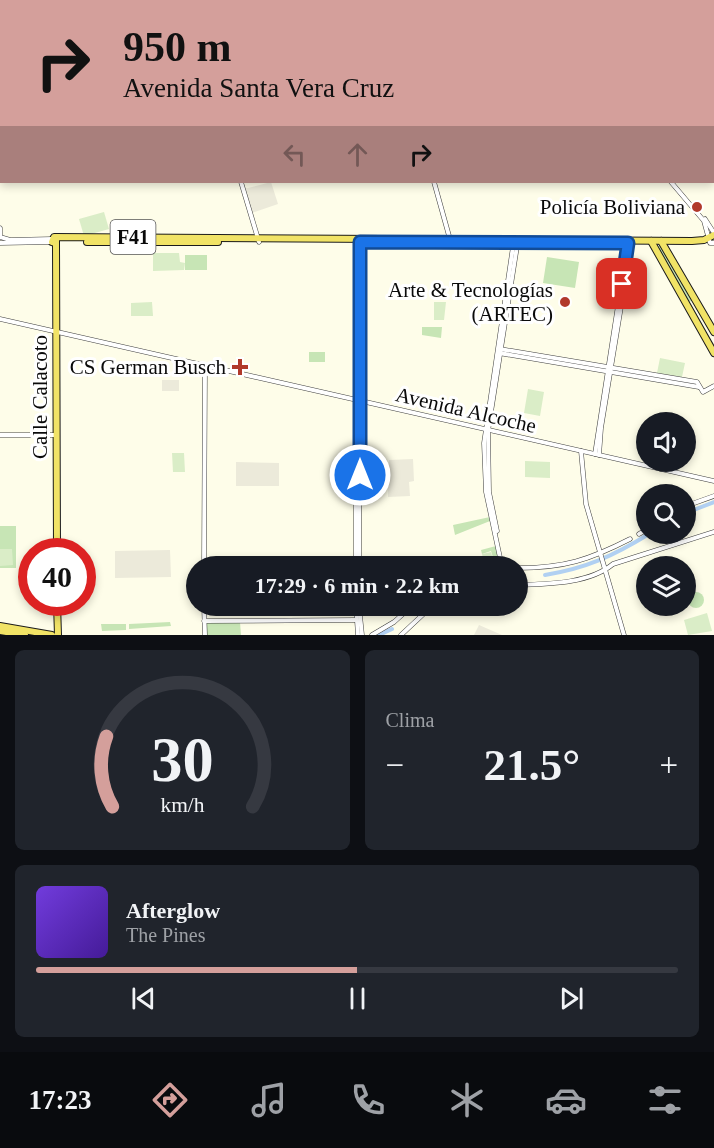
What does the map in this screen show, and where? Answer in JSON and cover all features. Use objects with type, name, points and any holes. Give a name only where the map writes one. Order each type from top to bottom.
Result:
[{"type":"main road","name":"F41","points":[[259,240],[662,242],[711,239]]},
{"type":"main road","name":"F41","points":[[662,242],[711,239]]},
{"type":"main road","name":"F41","points":[[54,241],[450,242]]},
{"type":"main road","name":"Calle Calacoto","points":[[54,241],[55,538]]},
{"type":"main road","points":[[651,242],[714,353]]},
{"type":"main road","points":[[662,242],[714,332]]},
{"type":"main road","points":[[687,307],[695,300]]},
{"type":"main road","points":[[693,317],[703,313]]},
{"type":"main road","points":[[0,626],[55,635],[55,616]]},
{"type":"main road","points":[[0,631],[25,635]]},
{"type":"street","points":[[241,183],[259,240]]},
{"type":"street","points":[[433,183],[450,242]]},
{"type":"street","points":[[673,183],[705,221],[711,239]]},
{"type":"street","points":[[705,221],[711,239]]},
{"type":"street","points":[[0,228],[0,243],[54,241]]},
{"type":"street","points":[[1,236],[9,240],[54,241]]},
{"type":"street","points":[[358,242],[358,556]]},
{"type":"street","points":[[501,556],[484,474],[486,430],[516,242]]},
{"type":"street","points":[[597,455],[630,242]]},
{"type":"street","name":"Avenida Alcoche","points":[[0,320],[714,481]]},
{"type":"street","points":[[499,351],[698,384],[703,392],[714,386]]},
{"type":"street","points":[[204,556],[205,366]]},
{"type":"street","points":[[0,435],[55,435]]},
{"type":"street","points":[[581,451],[588,511],[624,635]]},
{"type":"street","points":[[696,503],[714,496]]},
{"type":"street","points":[[528,585],[550,584],[606,570],[613,564],[714,532]]},
{"type":"street","points":[[528,568],[562,566],[602,559],[630,539]]},
{"type":"street","points":[[204,616],[204,635]]},
{"type":"street","points":[[357,616],[360,635]]},
{"type":"street","points":[[359,616],[360,635]]},
{"type":"street","points":[[372,635],[398,616]]},
{"type":"street","points":[[401,635],[421,616]]},
{"type":"street","points":[[204,621],[356,620]]},
{"type":"green space","points":[[104,212],[109,229],[84,236],[79,219]]},
{"type":"green space","points":[[653,246],[662,246],[693,300],[689,302]]},
{"type":"green space","points":[[153,253],[179,253],[180,262],[185,263],[184,270],[153,271]]},
{"type":"green space","points":[[185,255],[207,255],[207,270],[185,270]]},
{"type":"green space","points":[[547,257],[579,262],[575,288],[543,283]]},
{"type":"green space","points":[[152,302],[153,316],[131,316],[131,303]]},
{"type":"green space","points":[[434,302],[446,302],[444,320],[434,320]]},
{"type":"green space","points":[[422,327],[442,327],[441,338],[422,335]]},
{"type":"green space","points":[[309,352],[325,352],[325,362],[309,362]]},
{"type":"green space","points":[[660,358],[685,363],[682,377],[657,373]]},
{"type":"green space","points":[[528,389],[544,392],[540,416],[524,413]]},
{"type":"green space","points":[[172,453],[184,453],[185,472],[173,472]]},
{"type":"green space","points":[[525,461],[550,462],[550,478],[525,477]]},
{"type":"green space","points":[[490,517],[490,521],[455,535],[453,525]]},
{"type":"green space","points":[[0,526],[16,526],[16,568],[0,568]]},
{"type":"green space","points":[[496,546],[498,556],[493,556],[491,551],[482,554],[481,550]]},
{"type":"green space","points":[[0,549],[12,549],[13,565],[0,566]]},
{"type":"green space","points":[[491,552],[492,556],[482,556],[482,554]]},
{"type":"green space","points":[[696,592],[703,597],[703,603],[696,608]]},
{"type":"green space","points":[[707,613],[712,631],[688,635],[684,620]]},
{"type":"green space","points":[[170,622],[171,626],[129,629],[129,624]]},
{"type":"green space","points":[[206,622],[240,622],[241,635],[206,635]]},
{"type":"green space","points":[[101,624],[126,624],[126,630],[102,631]]},
{"type":"shaded area","points":[[271,183],[278,204],[252,213],[244,189]]},
{"type":"shaded area","points":[[162,380],[179,380],[179,391],[162,391]]},
{"type":"shaded area","points":[[413,459],[414,481],[409,482],[410,496],[388,497],[389,460]]},
{"type":"shaded area","points":[[236,462],[279,463],[279,486],[236,486]]},
{"type":"shaded area","points":[[170,550],[171,577],[115,578],[115,551]]},
{"type":"shaded area","points":[[479,625],[502,635],[474,635]]},
{"type":"waterway","points":[[696,509],[714,502]]},
{"type":"waterway","points":[[545,575],[574,569],[599,560],[636,542]]},
{"type":"waterway","points":[[379,635],[392,629]]},
{"type":"place","name":"Policía Boliviana","points":[[697,207]]},
{"type":"place","name":"Arte & Tecnologías (ARTEC)","points":[[565,302]]},
{"type":"place","name":"CS German Busch","points":[[240,367]]},
{"type":"route","points":[[360,475],[360,242],[628,243],[622,284]]}]
